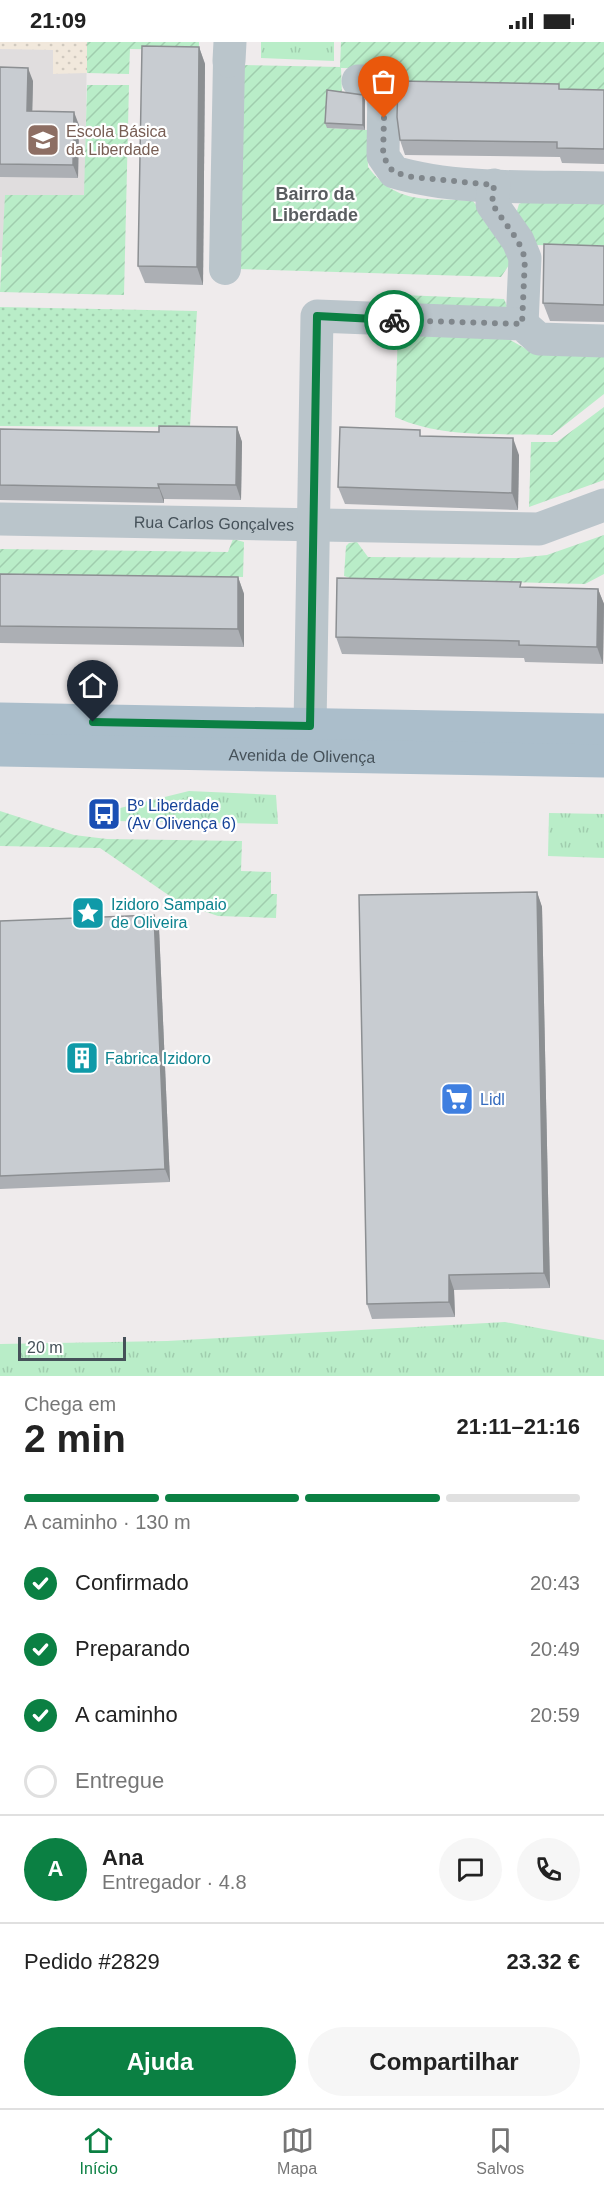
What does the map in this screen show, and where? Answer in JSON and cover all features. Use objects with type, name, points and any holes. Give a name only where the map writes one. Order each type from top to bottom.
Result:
[{"type":"main road","name":"Avenida de Olivença","points":[[0,719],[604,730]]},
{"type":"main road","name":"Avenida de Olivença","points":[[0,750],[604,760]]},
{"type":"street","points":[[225,269],[230,51]]},
{"type":"street","points":[[358,81],[384,81],[383,156],[393,172],[412,177],[494,185],[604,188]]},
{"type":"street","points":[[494,185],[492,204],[518,241],[525,258],[522,324]]},
{"type":"street","points":[[310,726],[317,316],[522,324],[539,339],[604,341]]},
{"type":"street","name":"Rua Carlos Gonçalves","points":[[0,519],[539,529],[604,505]]},
{"type":"shaded area","name":"Escola Básica da Liberdade","points":[[0,42],[87,42],[84,259],[0,257]]},
{"type":"green space","points":[[87,42],[199,42],[199,50],[130,49],[129,74],[87,73]]},
{"type":"green space","points":[[261,42],[334,42],[334,61],[261,58]]},
{"type":"green space","points":[[341,42],[604,42],[604,95],[395,85],[395,69],[341,68],[342,96],[327,128],[367,130],[368,167],[391,189],[416,198],[473,201],[505,244],[511,262],[501,277],[237,269],[240,65],[340,67]]},
{"type":"green space","points":[[87,85],[129,85],[124,295],[0,292],[5,195],[84,195]]},
{"type":"green space","points":[[526,201],[604,202],[604,246],[533,245],[516,214],[519,204]]},
{"type":"green space","points":[[401,295],[504,299],[507,306],[501,311],[397,307]]},
{"type":"green space","points":[[0,307],[197,311],[190,427],[0,426]]},
{"type":"green space","points":[[398,332],[503,336],[528,350],[604,353],[604,394],[552,435],[472,434],[413,424],[395,417]]},
{"type":"green space","points":[[604,407],[604,480],[529,507],[531,442],[557,442]]},
{"type":"green space","points":[[604,535],[604,574],[585,584],[344,576],[346,546],[349,543],[357,542],[368,557],[518,558],[547,555]]},
{"type":"green space","points":[[233,539],[244,542],[243,577],[83,575],[0,578],[0,549],[228,552]]},
{"type":"green space","points":[[189,791],[276,795],[278,824],[115,821],[116,809]]},
{"type":"green space","points":[[0,811],[74,835],[107,839],[242,841],[241,871],[271,872],[271,894],[277,894],[276,918],[218,916],[180,903],[100,848],[0,846]]},
{"type":"green space","points":[[549,813],[604,814],[604,858],[548,856]]},
{"type":"green space","points":[[505,1322],[604,1340],[604,1376],[0,1376],[0,1344],[167,1341]]},
{"type":"sand","points":[[0,42],[87,42],[87,73],[53,74],[53,50],[0,49]]},
{"type":"building","points":[[142,46],[199,47],[197,267],[138,266]]},
{"type":"building","points":[[0,67],[28,68],[27,111],[74,112],[73,165],[0,164]]},
{"type":"building","points":[[398,81],[559,84],[559,89],[604,90],[604,149],[557,148],[557,142],[400,140],[397,117]]},
{"type":"building","points":[[327,90],[363,95],[363,125],[325,123]]},
{"type":"building","points":[[544,244],[604,246],[604,305],[543,303]]},
{"type":"building","points":[[159,426],[237,427],[236,485],[158,484],[159,488],[0,485],[0,429],[159,432]]},
{"type":"building","points":[[340,427],[420,430],[420,436],[513,438],[512,493],[338,487]]},
{"type":"building","points":[[0,574],[238,577],[238,629],[0,626]]},
{"type":"building","points":[[337,578],[521,582],[520,587],[598,589],[597,647],[519,645],[519,641],[336,637]]},
{"type":"building","name":"Lidl","points":[[537,892],[544,1273],[449,1275],[449,1302],[367,1304],[359,895]]},
{"type":"building","name":"Fabrica Izidoro","points":[[154,915],[165,1169],[0,1176],[0,921]]},
{"type":"way so far","points":[[384,118],[383,156],[393,172],[412,177],[494,185],[492,204],[518,241],[525,258],[522,324],[394,320]]},
{"type":"place","name":"Escola Básica da Liberdade","points":[[43,140]]},
{"type":"place","name":"Bº Liberdade (Av Olivença 6)","points":[[104,814]]},
{"type":"place","name":"Izidoro Sampaio de Oliveira","points":[[88,913]]},
{"type":"place","name":"Fabrica Izidoro","points":[[82,1058]]},
{"type":"place","name":"Lidl","points":[[457,1099]]},
{"type":"district","name":"Bairro da Liberdade","points":[[315,204]]},
{"type":"route","points":[[93,722],[310,726],[317,316],[394,320]]}]
